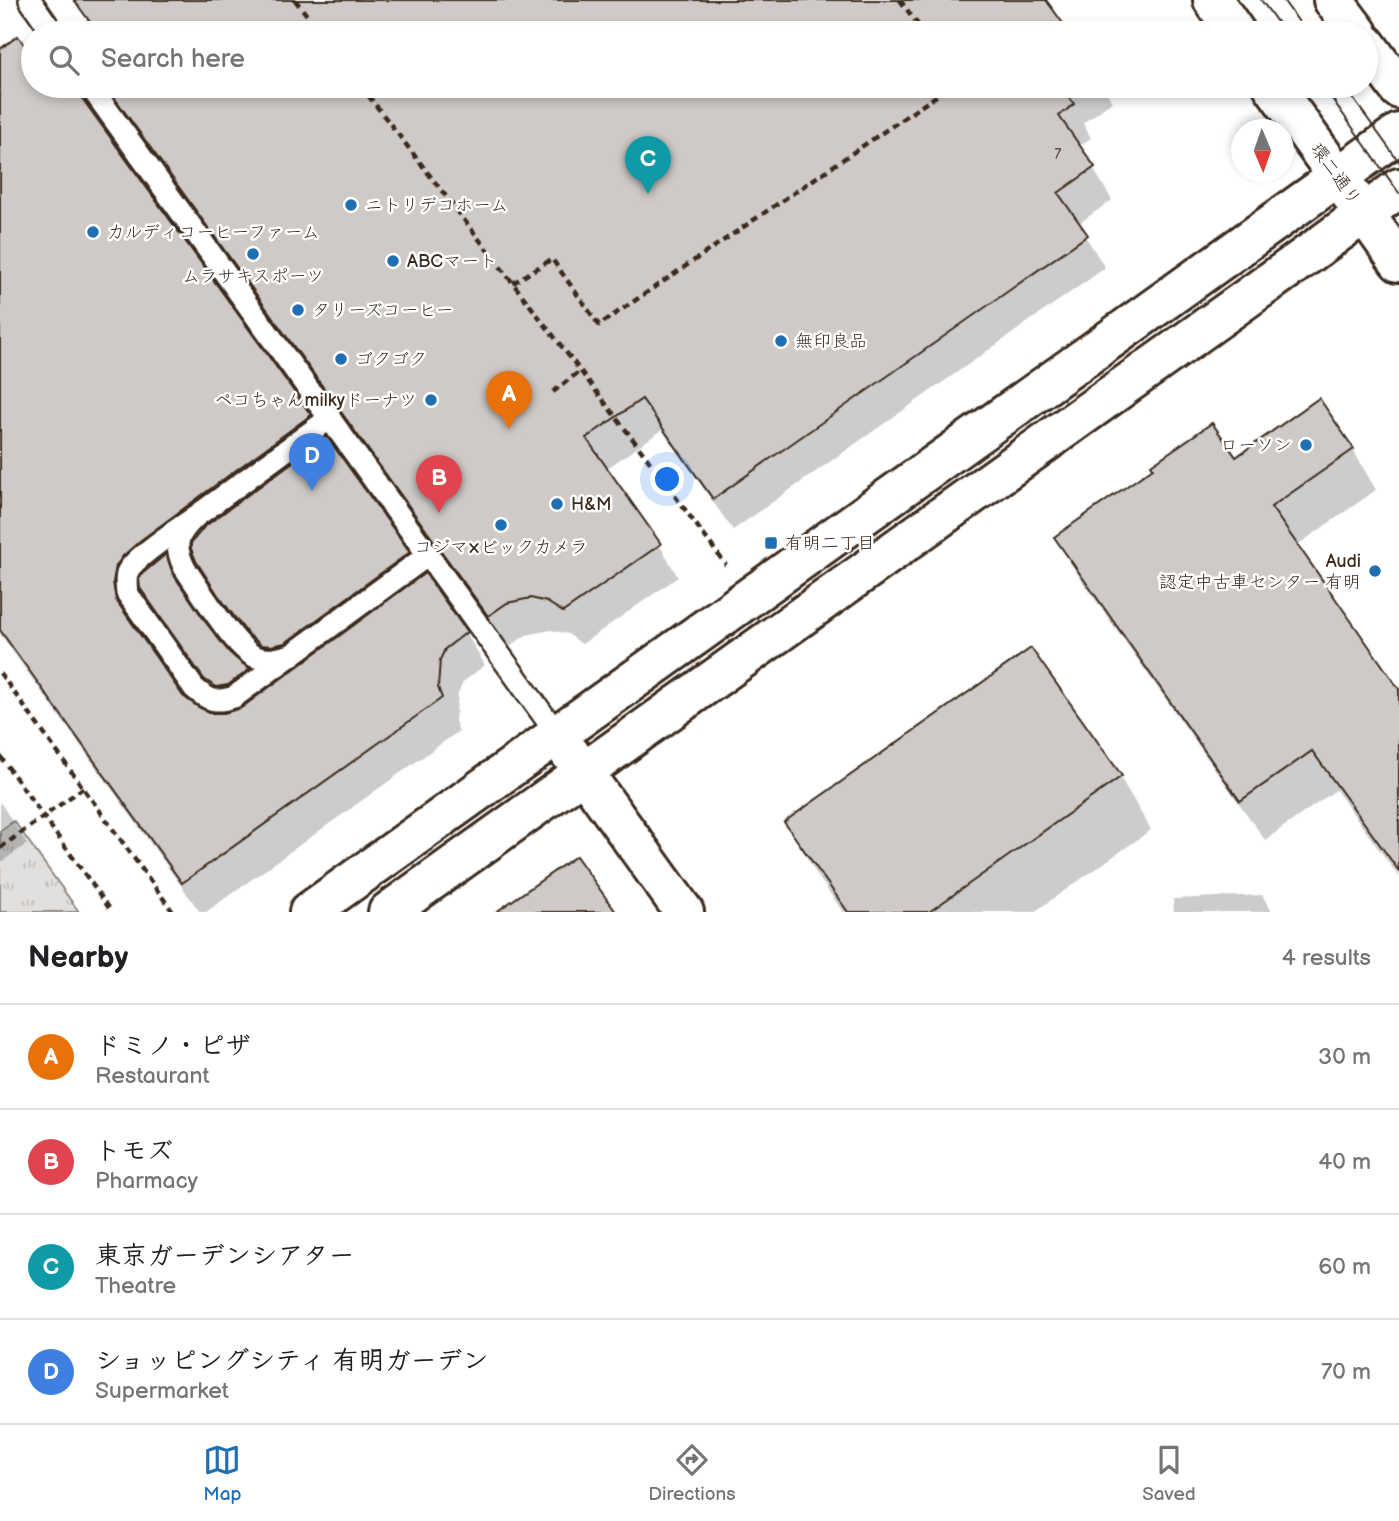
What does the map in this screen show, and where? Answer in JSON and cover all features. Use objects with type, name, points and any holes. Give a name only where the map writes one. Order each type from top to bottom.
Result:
[{"type":"street","points":[[1213,0],[1228,21]]},
{"type":"street","points":[[1333,0],[1349,21]]},
{"type":"street","points":[[1378,60],[1399,89]]},
{"type":"street","name":"環二通り","points":[[1282,98],[1399,262]]},
{"type":"street","points":[[309,912],[1399,133]]},
{"type":"street","points":[[388,912],[1399,188]]},
{"type":"street","points":[[557,734],[684,912]]},
{"type":"lane","points":[[30,0],[45,21]]},
{"type":"lane","points":[[99,98],[557,734]]},
{"type":"lane","points":[[330,418],[138,559],[128,571],[127,593],[194,688],[206,698],[221,701],[234,698],[428,555]]},
{"type":"lane","points":[[195,516],[183,528],[177,541],[178,554],[184,567],[239,645],[254,656],[271,660],[288,656]]},
{"type":"path","points":[[295,0],[312,21]]},
{"type":"path","points":[[900,0],[915,21]]},
{"type":"path","points":[[370,98],[726,565]]},
{"type":"path","points":[[513,283],[552,259],[599,325],[933,98]]},
{"type":"path","points":[[553,392],[580,371]]},
{"type":"path","points":[[0,673],[173,912]]},
{"type":"path","points":[[0,756],[112,912]]},
{"type":"path","points":[[0,848],[83,788]]},
{"type":"green space","points":[[14,821],[79,912],[0,912],[0,831]]},
{"type":"building","points":[[74,0],[1046,0],[1061,21],[89,21]]},
{"type":"building","points":[[18,36],[21,40],[21,98],[82,98],[311,415],[141,540],[116,566],[113,582],[116,600],[183,696],[211,713],[224,713],[241,708],[425,573],[467,632],[445,649],[440,660],[438,687],[442,698],[182,883],[0,630],[0,49]]},
{"type":"building","points":[[115,98],[1070,98],[1074,104],[1059,116],[1095,167],[1058,193],[1088,235],[713,499],[642,399],[586,438],[661,544],[563,612],[547,602],[531,598],[507,603],[488,616]]},
{"type":"building","points":[[1319,398],[1354,449],[1271,507],[1399,689],[1399,871],[1312,751],[1240,801],[1054,537],[1212,423],[1236,457]]},
{"type":"building","points":[[327,437],[410,552],[285,643],[261,645],[247,633],[218,595],[196,561],[191,543],[204,527]]},
{"type":"building","points":[[166,554],[173,574],[207,624],[229,652],[250,669],[228,685],[216,687],[204,679],[140,588],[139,579],[142,574]]},
{"type":"building","points":[[1031,648],[1122,776],[929,912],[848,912],[784,822]]},
{"type":"building","points":[[576,856],[616,912],[496,912]]},
{"type":"tram line","points":[[1261,0],[1276,21]]},
{"type":"tram line","points":[[1283,0],[1298,21]]},
{"type":"tram line","points":[[1332,98],[1399,193]]},
{"type":"tram line","points":[[1353,98],[1399,162]]},
{"type":"place","name":"東京ガーデンシアター","points":[[648,194]]},
{"type":"place","name":"ニトリデコホーム","points":[[351,205]]},
{"type":"place","name":"カルディコーヒーファーム","points":[[93,232]]},
{"type":"place","name":"ムラサキスポーツ","points":[[253,254]]},
{"type":"place","name":"ABCマート","points":[[393,261]]},
{"type":"place","name":"タリーズコーヒー","points":[[298,310]]},
{"type":"place","name":"無印良品","points":[[781,341]]},
{"type":"place","name":"ゴクゴク","points":[[341,359]]},
{"type":"place","name":"ペコちゃんmilkyドーナツ","points":[[431,400]]},
{"type":"place","name":"ドミノ・ピザ","points":[[509,429]]},
{"type":"place","name":"ローソン","points":[[1306,445]]},
{"type":"place","name":"ショッピングシティ 有明ガーデン","points":[[312,491]]},
{"type":"place","name":"H&M","points":[[557,504]]},
{"type":"place","name":"トモズ","points":[[439,513]]},
{"type":"place","name":"コジマ×ビックカメラ","points":[[501,525]]},
{"type":"place","name":"有明二丁目","points":[[771,543]]},
{"type":"place","name":"Audi 認定中古車センター 有明","points":[[1375,571]]}]
